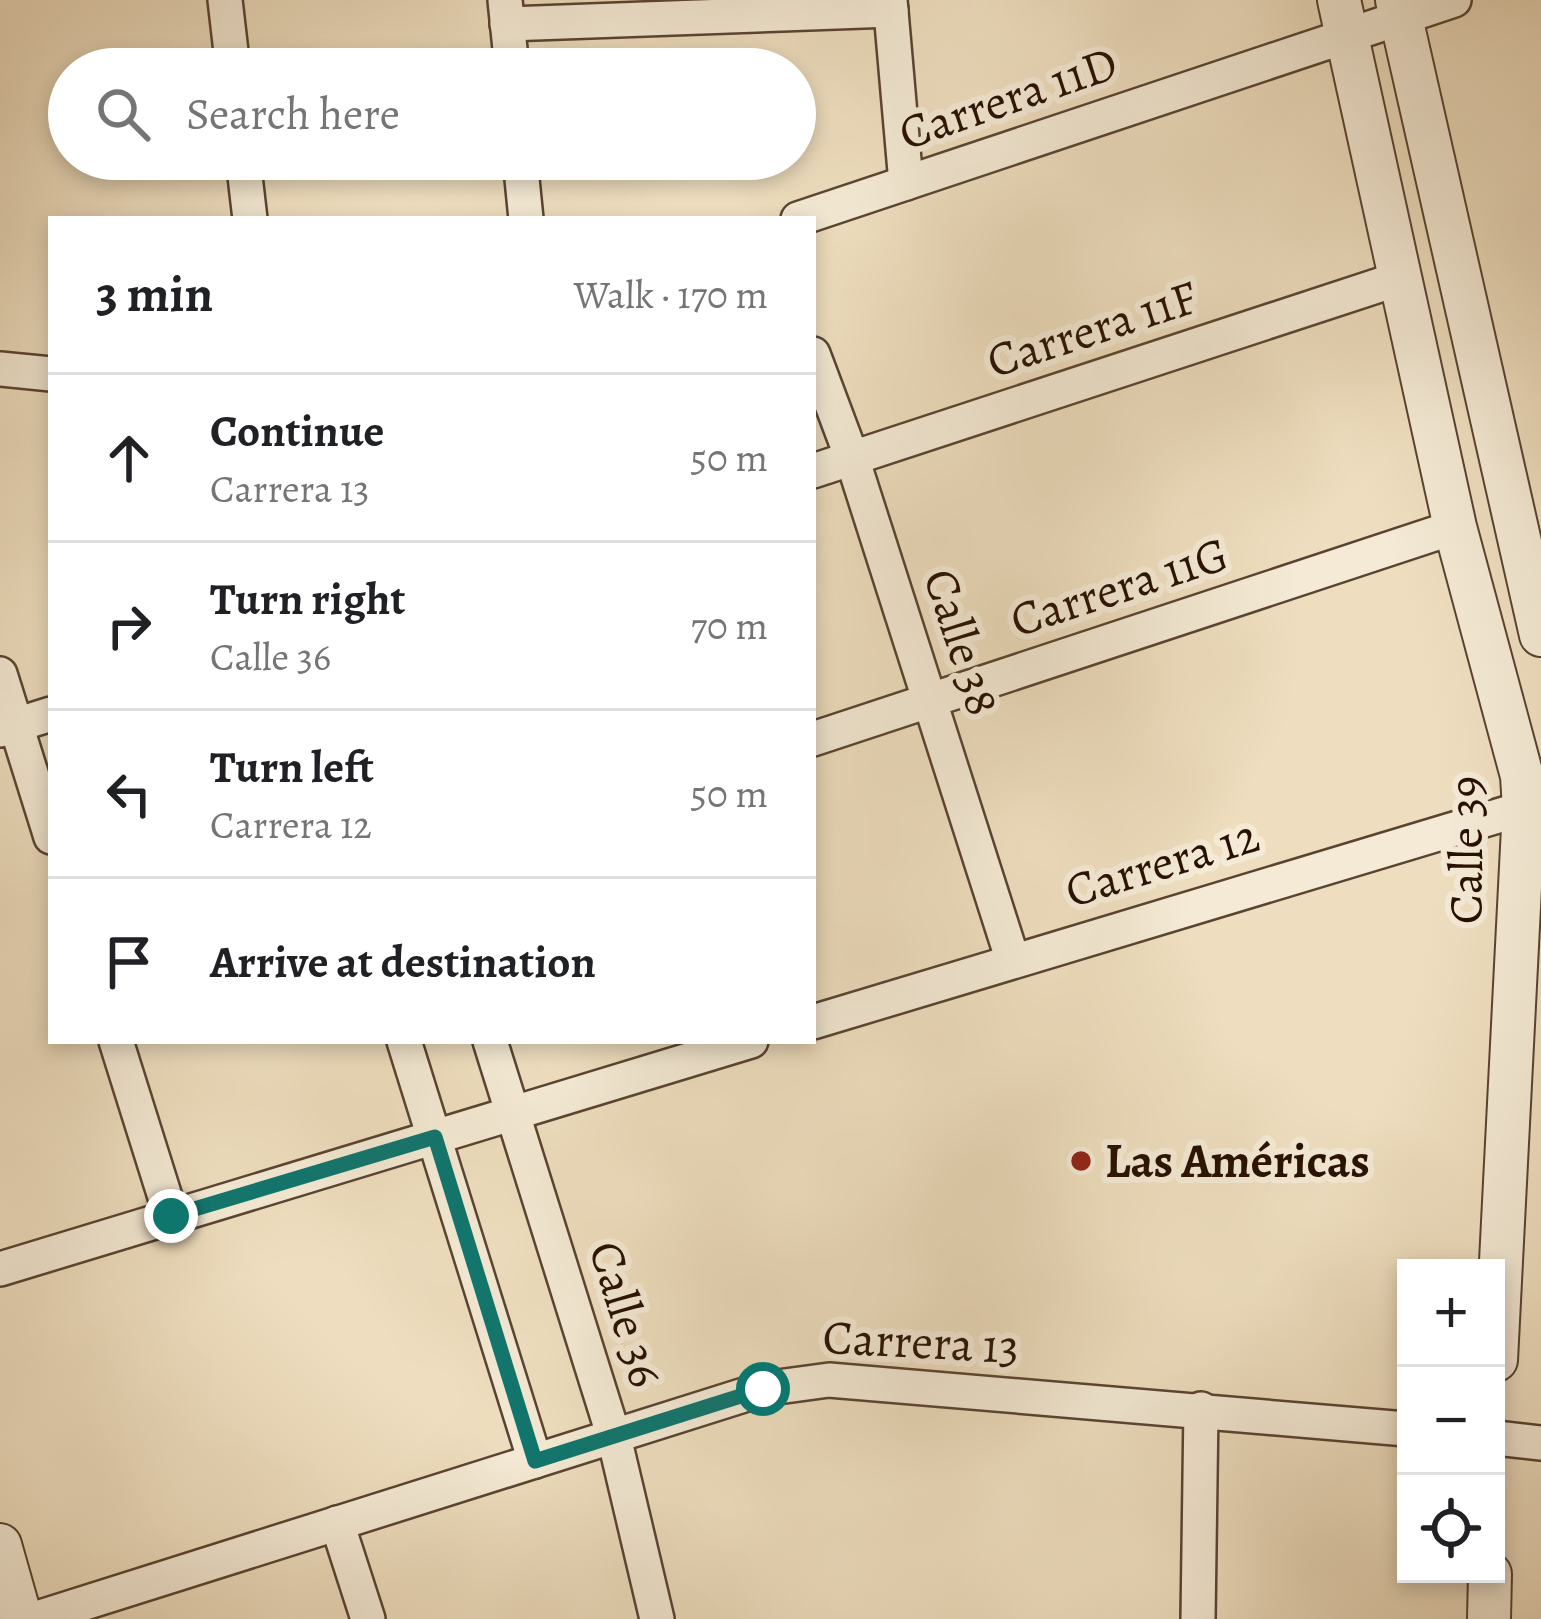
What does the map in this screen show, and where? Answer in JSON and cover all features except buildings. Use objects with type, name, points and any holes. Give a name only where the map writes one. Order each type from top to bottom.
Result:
[{"type":"street","points":[[225,0],[231,48]]},
{"type":"street","name":"Carrera 11D","points":[[807,216],[1343,17],[1454,0]]},
{"type":"street","points":[[510,48],[506,12],[890,5],[906,183]]},
{"type":"street","points":[[1398,8],[1541,635]]},
{"type":"street","name":"Calle 39","points":[[1343,17],[1455,527],[1532,790],[1502,1259]]},
{"type":"street","points":[[245,180],[250,216]]},
{"type":"street","points":[[522,180],[526,216]]},
{"type":"street","name":"Carrera 11F","points":[[816,470],[1401,278]]},
{"type":"street","name":"Calle 38","points":[[816,363],[852,458],[1013,961]]},
{"type":"street","points":[[0,369],[48,374]]},
{"type":"street","name":"Carrera 11G","points":[[816,738],[1455,527]]},
{"type":"street","points":[[0,674],[8,727],[48,829]]},
{"type":"street","points":[[8,727],[48,715]]},
{"type":"street","name":"Carrera 12","points":[[816,1021],[1532,790]]},
{"type":"street","points":[[117,1044],[171,1216]]},
{"type":"street","points":[[405,1044],[535,1461]]},
{"type":"street","name":"Calle 36","points":[[491,1044],[614,1437],[657,1619]]},
{"type":"street","points":[[0,1269],[741,1044]]},
{"type":"street","name":"Carrera 13","points":[[34,1619],[763,1389],[829,1380],[1397,1428]]},
{"type":"street","points":[[1198,1619],[1201,1409]]},
{"type":"street","points":[[1505,1439],[1541,1443]]},
{"type":"street","points":[[338,1523],[368,1619]]},
{"type":"street","points":[[0,1545],[21,1619]]},
{"type":"street","points":[[1489,1619],[1490,1583]]},
{"type":"place","name":"Las Américas","points":[[1081,1161]]},
{"type":"route","points":[[171,1216],[435,1137],[535,1461],[763,1389]]}]
